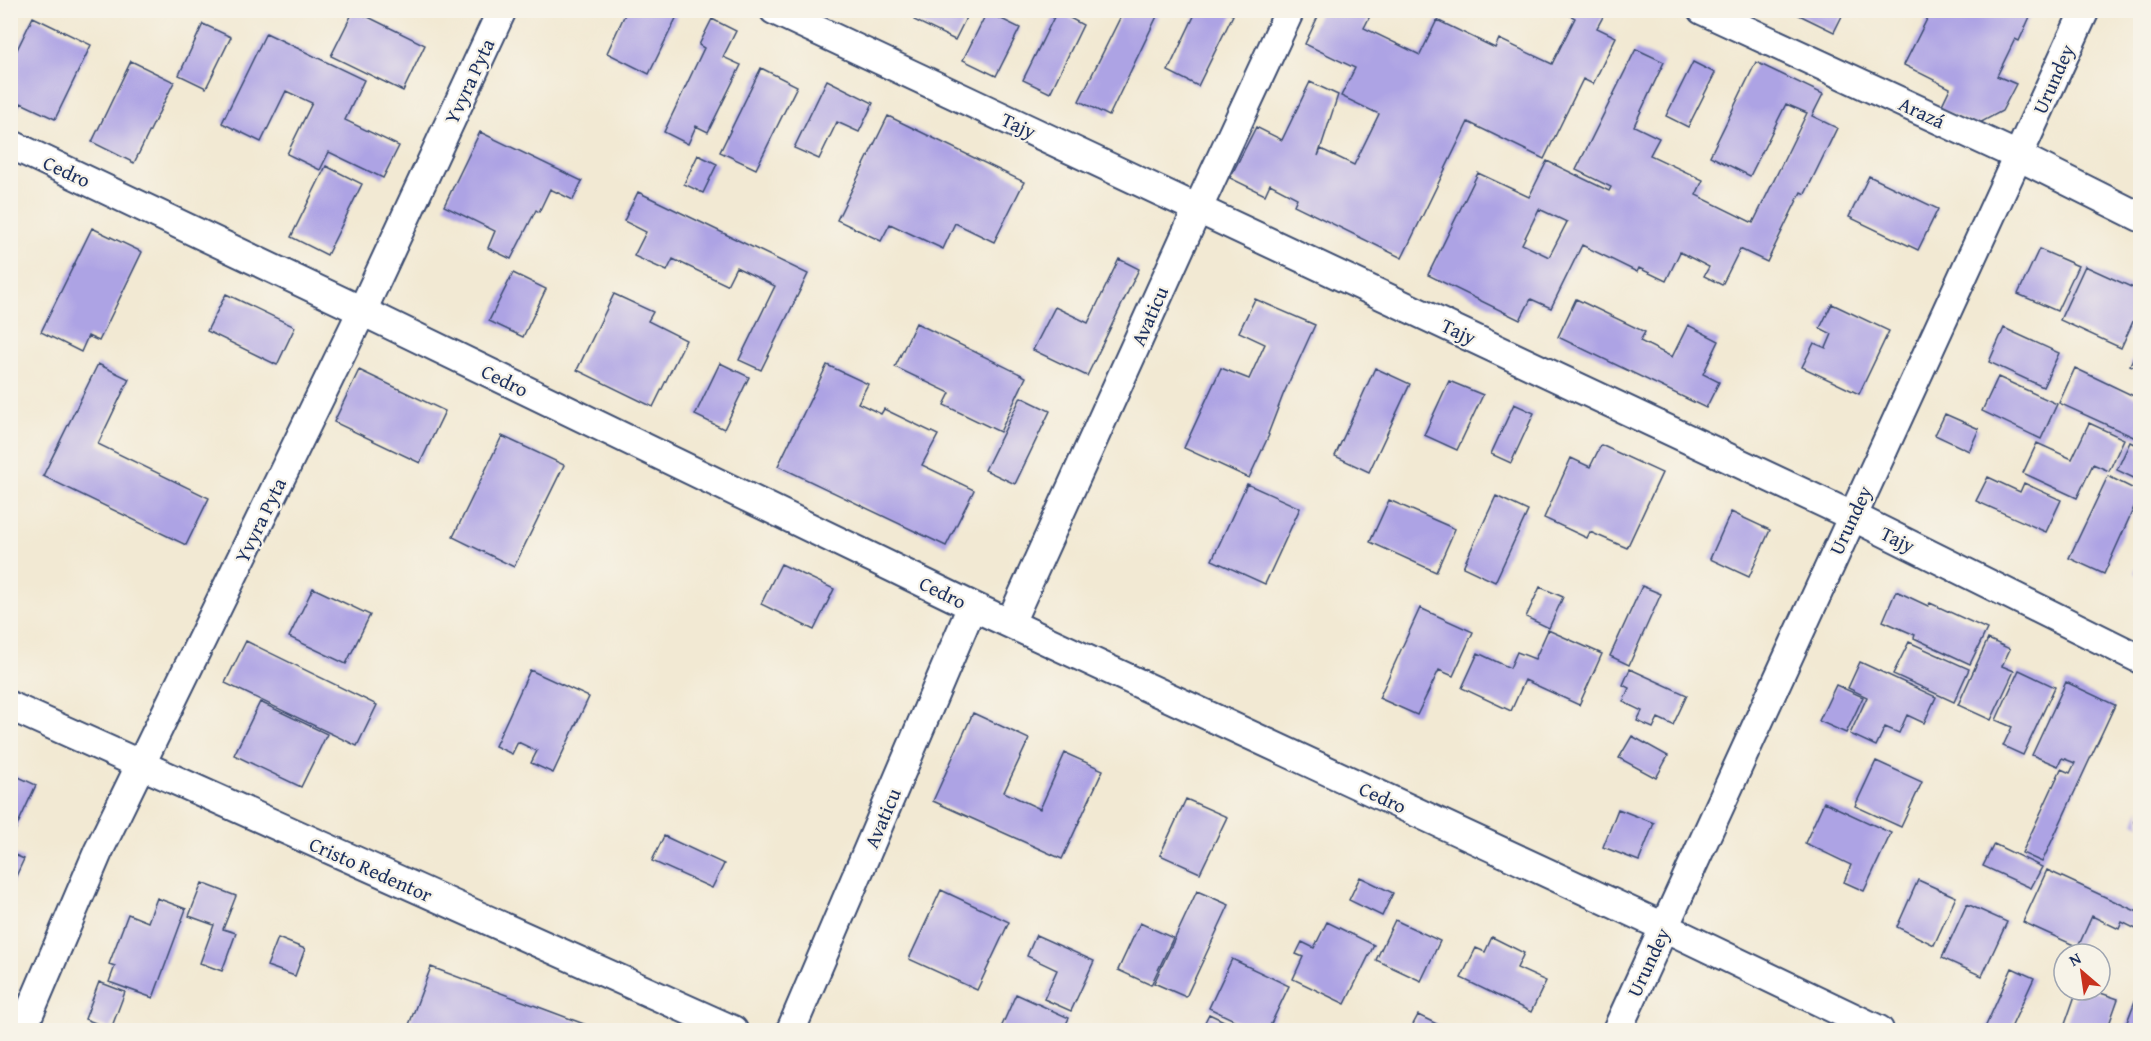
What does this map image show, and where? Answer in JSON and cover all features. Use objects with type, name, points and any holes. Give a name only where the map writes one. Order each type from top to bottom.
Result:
[{"type":"street","name":"Yvyra Pyta","points":[[22,1030],[98,852],[362,311],[502,10]]},
{"type":"street","name":"Tajy","points":[[774,10],[1852,516],[2140,659]]},
{"type":"street","name":"Avaticu","points":[[1010,623],[1290,10]]},
{"type":"street","name":"Arazá","points":[[1702,10],[2018,156],[2140,217]]},
{"type":"street","name":"Urundey","points":[[1617,1030],[2085,10]]},
{"type":"street","name":"Cedro","points":[[10,144],[362,311],[972,606],[1664,927],[1880,1030]]},
{"type":"street","name":"Avaticu","points":[[791,1030],[972,606]]},
{"type":"street","name":"Cristo Redentor","points":[[10,706],[733,1030]]},
{"type":"building","points":[[354,10],[425,45],[403,91],[331,56]]},
{"type":"building","points":[[627,10],[680,10],[649,74],[607,53]]},
{"type":"building","points":[[918,10],[970,10],[955,40],[914,20]]},
{"type":"building","points":[[1124,10],[1160,10],[1109,116],[1079,101]]},
{"type":"building","points":[[1197,10],[1223,10],[1233,15],[1198,86],[1168,71]]},
{"type":"building","points":[[1321,10],[1373,10],[1364,28],[1420,55],[1437,20],[1495,48],[1499,39],[1552,64],[1575,18],[1561,10],[1606,11],[1597,28],[1616,37],[1593,84],[1583,79],[1544,159],[1468,122],[1402,258],[1294,205],[1297,198],[1270,184],[1265,195],[1230,178],[1256,127],[1282,140],[1310,82],[1338,95],[1318,156],[1321,149],[1354,165],[1379,114],[1341,96],[1355,68],[1305,44]]},
{"type":"building","points":[[1789,10],[1845,10],[1834,32]]},
{"type":"building","points":[[1915,10],[2033,10],[2019,41],[2015,39],[1997,76],[2016,84],[2002,111],[1976,125],[1940,109],[1950,88],[1904,65],[1928,17]]},
{"type":"building","points":[[1057,11],[1083,25],[1050,93],[1023,80]]},
{"type":"building","points":[[987,12],[1020,28],[996,76],[963,60]]},
{"type":"building","points":[[33,17],[91,45],[55,119],[21,103],[14,119],[10,117],[10,64]]},
{"type":"building","points":[[712,19],[736,31],[723,57],[741,65],[708,132],[696,126],[688,144],[664,132],[704,48],[699,45]]},
{"type":"building","points":[[203,24],[231,37],[206,88],[179,75]]},
{"type":"building","points":[[266,33],[364,80],[345,120],[399,146],[383,178],[329,152],[320,170],[287,154],[312,103],[286,91],[261,142],[222,123]]},
{"type":"building","points":[[1636,49],[1664,62],[1634,126],[1659,138],[1650,155],[1703,180],[1696,195],[1753,223],[1807,113],[1786,104],[1750,176],[1710,156],[1756,62],[1823,94],[1812,116],[1837,128],[1805,194],[1801,192],[1767,262],[1740,249],[1722,285],[1704,276],[1709,267],[1680,252],[1666,281],[1639,268],[1637,272],[1582,245],[1551,308],[1531,299],[1520,320],[1428,275],[1478,173],[1529,197],[1547,161],[1609,191],[1611,187],[1576,170]],"holes":[[[1539,209],[1567,222],[1549,257],[1522,244]]]},
{"type":"building","points":[[131,61],[174,82],[134,163],[92,142]]},
{"type":"building","points":[[1693,62],[1715,73],[1688,127],[1666,116]]},
{"type":"building","points":[[761,68],[797,86],[756,169],[720,152]]},
{"type":"building","points":[[827,80],[873,103],[859,132],[837,122],[819,159],[794,148]]},
{"type":"building","points":[[888,116],[1024,182],[994,242],[955,223],[943,249],[890,224],[881,241],[837,220]]},
{"type":"building","points":[[480,132],[582,181],[573,200],[550,189],[539,212],[536,210],[511,259],[488,248],[495,231],[444,206]]},
{"type":"building","points":[[698,155],[717,164],[703,193],[684,184]]},
{"type":"building","points":[[326,166],[362,184],[327,255],[291,237]]},
{"type":"building","points":[[1869,176],[1938,209],[1918,250],[1849,217]]},
{"type":"building","points":[[638,192],[808,274],[761,370],[739,360],[775,286],[736,267],[727,285],[673,259],[667,271],[634,256],[646,232],[624,221]]},
{"type":"building","points":[[92,228],[142,252],[99,341],[88,336],[81,352],[41,332]]},
{"type":"building","points":[[2039,249],[2078,266],[2057,311],[2018,294]]},
{"type":"building","points":[[1119,259],[1139,269],[1087,376],[1033,350],[1055,307],[1088,323]]},
{"type":"building","points":[[2085,266],[2140,291],[2140,306],[2121,348],[2060,320]]},
{"type":"building","points":[[513,273],[546,289],[523,337],[489,321]]},
{"type":"building","points":[[226,294],[295,327],[277,365],[207,331]]},
{"type":"building","points":[[614,294],[653,312],[648,321],[686,340],[653,407],[577,370]]},
{"type":"building","points":[[1255,299],[1315,325],[1249,478],[1184,448],[1221,368],[1249,379],[1265,344],[1239,332]]},
{"type":"building","points":[[1576,299],[1645,332],[1640,341],[1672,357],[1688,325],[1719,341],[1703,374],[1719,382],[1706,408],[1558,337]]},
{"type":"building","points":[[1832,304],[1889,331],[1859,394],[1802,367],[1814,343],[1826,348],[1832,334],[1820,328]]},
{"type":"building","points":[[916,323],[1026,377],[1000,432],[944,405],[950,393],[895,367]]},
{"type":"building","points":[[2004,328],[2059,353],[2043,387],[1989,362]]},
{"type":"building","points":[[2140,343],[2140,369],[2130,365]]},
{"type":"building","points":[[720,363],[749,377],[724,429],[695,415]]},
{"type":"building","points":[[98,364],[129,379],[98,444],[209,498],[186,545],[43,476]]},
{"type":"building","points":[[827,365],[868,384],[858,403],[881,414],[884,409],[938,435],[922,465],[974,490],[946,546],[778,466]]},
{"type":"building","points":[[1375,368],[1410,384],[1369,472],[1335,456]]},
{"type":"building","points":[[2075,368],[2140,399],[2140,440],[2059,403]]},
{"type":"building","points":[[359,370],[445,411],[420,463],[334,422]]},
{"type":"building","points":[[1998,377],[2057,404],[2041,439],[1982,411]]},
{"type":"building","points":[[1449,381],[1483,395],[1457,450],[1424,435]]},
{"type":"building","points":[[1021,397],[1050,411],[1015,484],[985,470]]},
{"type":"building","points":[[1514,404],[1534,413],[1511,463],[1491,454]]},
{"type":"building","points":[[1945,414],[1979,429],[1969,451],[1935,435]]},
{"type":"building","points":[[2089,423],[2124,439],[2109,471],[2093,464],[2077,498],[2023,473],[2037,443],[2072,459]]},
{"type":"building","points":[[502,436],[564,465],[514,567],[453,537]]},
{"type":"building","points":[[2130,442],[2140,447],[2140,481],[2117,470]]},
{"type":"building","points":[[1601,445],[1662,473],[1627,548],[1590,532],[1587,538],[1544,518],[1571,458],[1590,467]]},
{"type":"building","points":[[2108,476],[2140,494],[2104,574],[2069,558]]},
{"type":"building","points":[[1988,477],[2020,492],[2024,483],[2061,500],[2046,532],[1976,501]]},
{"type":"building","points":[[1247,484],[1300,508],[1265,584],[1212,560]]},
{"type":"building","points":[[1496,496],[1528,511],[1495,582],[1463,567]]},
{"type":"building","points":[[1389,500],[1455,529],[1436,572],[1370,542]]},
{"type":"building","points":[[1731,512],[1770,530],[1749,577],[1710,559]]},
{"type":"building","points":[[2140,558],[2140,576],[2134,573]]},
{"type":"building","points":[[781,564],[834,589],[814,630],[761,604]]},
{"type":"building","points":[[1642,586],[1661,594],[1629,665],[1610,656]]},
{"type":"building","points":[[1540,587],[1563,597],[1549,628],[1526,617]]},
{"type":"building","points":[[313,588],[370,615],[346,664],[289,637]]},
{"type":"building","points":[[1896,591],[1928,606],[1930,603],[1987,629],[1970,664],[1883,621]]},
{"type":"building","points":[[1420,608],[1473,632],[1453,676],[1439,670],[1417,715],[1379,698]]},
{"type":"building","points":[[1548,630],[1602,654],[1579,705],[1525,680],[1511,711],[1462,688],[1478,653],[1510,668],[1517,652],[1535,659]]},
{"type":"building","points":[[1988,639],[2010,649],[2002,666],[2014,671],[1991,720],[1958,705]]},
{"type":"building","points":[[246,641],[377,705],[357,746],[225,683]]},
{"type":"building","points":[[1909,642],[1969,669],[1954,702],[1893,674]]},
{"type":"building","points":[[1860,662],[1936,697],[1924,723],[1907,715],[1899,733],[1885,727],[1876,746],[1850,734],[1867,697],[1848,688]]},
{"type":"building","points":[[1630,669],[1687,695],[1673,725],[1658,718],[1653,728],[1637,721],[1642,711],[1623,702],[1629,688],[1623,685]]},
{"type":"building","points":[[530,670],[589,697],[553,773],[531,763],[537,751],[518,742],[512,754],[495,746]]},
{"type":"building","points":[[2019,670],[2055,687],[2023,755],[2003,746],[2012,727],[1996,720]]},
{"type":"building","points":[[2066,682],[2115,705],[2042,862],[2022,853],[2061,769],[2070,773],[2075,763],[2062,758],[2058,766],[2032,755]]},
{"type":"building","points":[[1836,685],[1863,697],[1846,733],[1819,721]]},
{"type":"building","points":[[260,702],[327,734],[301,787],[234,755]]},
{"type":"building","points":[[973,713],[1029,739],[1004,792],[1040,809],[1065,753],[1103,770],[1062,859],[933,801]]},
{"type":"building","points":[[1632,736],[1668,756],[1656,778],[1619,758]]},
{"type":"building","points":[[1876,761],[1922,782],[1901,827],[1855,806]]},
{"type":"building","points":[[10,773],[36,785],[10,841]]},
{"type":"building","points":[[1186,799],[1227,817],[1200,873],[1160,855]]},
{"type":"building","points":[[1824,802],[1891,833],[1864,891],[1844,882],[1851,865],[1805,843]]},
{"type":"building","points":[[2140,808],[2140,825],[2134,822]]},
{"type":"building","points":[[1618,809],[1654,823],[1639,861],[1603,847]]},
{"type":"building","points":[[664,836],[724,864],[712,888],[652,861]]},
{"type":"building","points":[[1994,844],[2042,867],[2031,888],[1983,866]]},
{"type":"building","points":[[10,853],[24,859],[10,889]]},
{"type":"building","points":[[2047,870],[2140,913],[2140,931],[2122,922],[2119,929],[2092,916],[2080,942],[2067,942],[2023,922]]},
{"type":"building","points":[[1360,877],[1393,893],[1382,916],[1349,900]]},
{"type":"building","points":[[1918,880],[1956,897],[1934,945],[1897,927]]},
{"type":"building","points":[[202,883],[236,896],[223,929],[236,933],[222,971],[200,963],[214,925],[189,916]]},
{"type":"building","points":[[941,890],[1009,922],[977,990],[909,959]]},
{"type":"building","points":[[1197,891],[1229,905],[1186,997],[1154,983]]},
{"type":"building","points":[[157,898],[186,909],[153,998],[109,982],[115,966],[109,964],[128,914],[148,922]]},
{"type":"building","points":[[1967,904],[2007,922],[1982,976],[1942,958]]},
{"type":"building","points":[[1395,920],[1440,941],[1421,981],[1376,960]]},
{"type":"building","points":[[1327,922],[1374,945],[1345,1004],[1293,979],[1303,957],[1296,954],[1302,942],[1314,948]]},
{"type":"building","points":[[1140,923],[1173,938],[1151,985],[1118,970]]},
{"type":"building","points":[[1036,935],[1094,961],[1071,1011],[1044,999],[1057,970],[1027,956]]},
{"type":"building","points":[[1492,937],[1524,953],[1517,968],[1546,981],[1531,1012],[1461,978],[1476,948],[1485,952]]},
{"type":"building","points":[[278,938],[305,949],[295,976],[267,966]]},
{"type":"building","points":[[1232,959],[1289,986],[1268,1030],[1255,1030],[1209,1008]]},
{"type":"building","points":[[431,967],[552,1012],[600,1030],[407,1030]]},
{"type":"building","points":[[2012,968],[2034,978],[2010,1030],[1984,1030]]},
{"type":"building","points":[[99,982],[125,992],[111,1029],[85,1019]]},
{"type":"building","points":[[1016,994],[1069,1018],[1063,1030],[1000,1030]]},
{"type":"building","points":[[2112,997],[2118,999],[2107,1030],[2063,1030],[2073,1002],[2112,1002]]},
{"type":"building","points":[[2135,1001],[2140,1003],[2140,1030],[2124,1030]]},
{"type":"building","points":[[1209,1014],[1243,1030],[1201,1030]]},
{"type":"building","points":[[1418,1015],[1449,1030],[1410,1030]]}]
